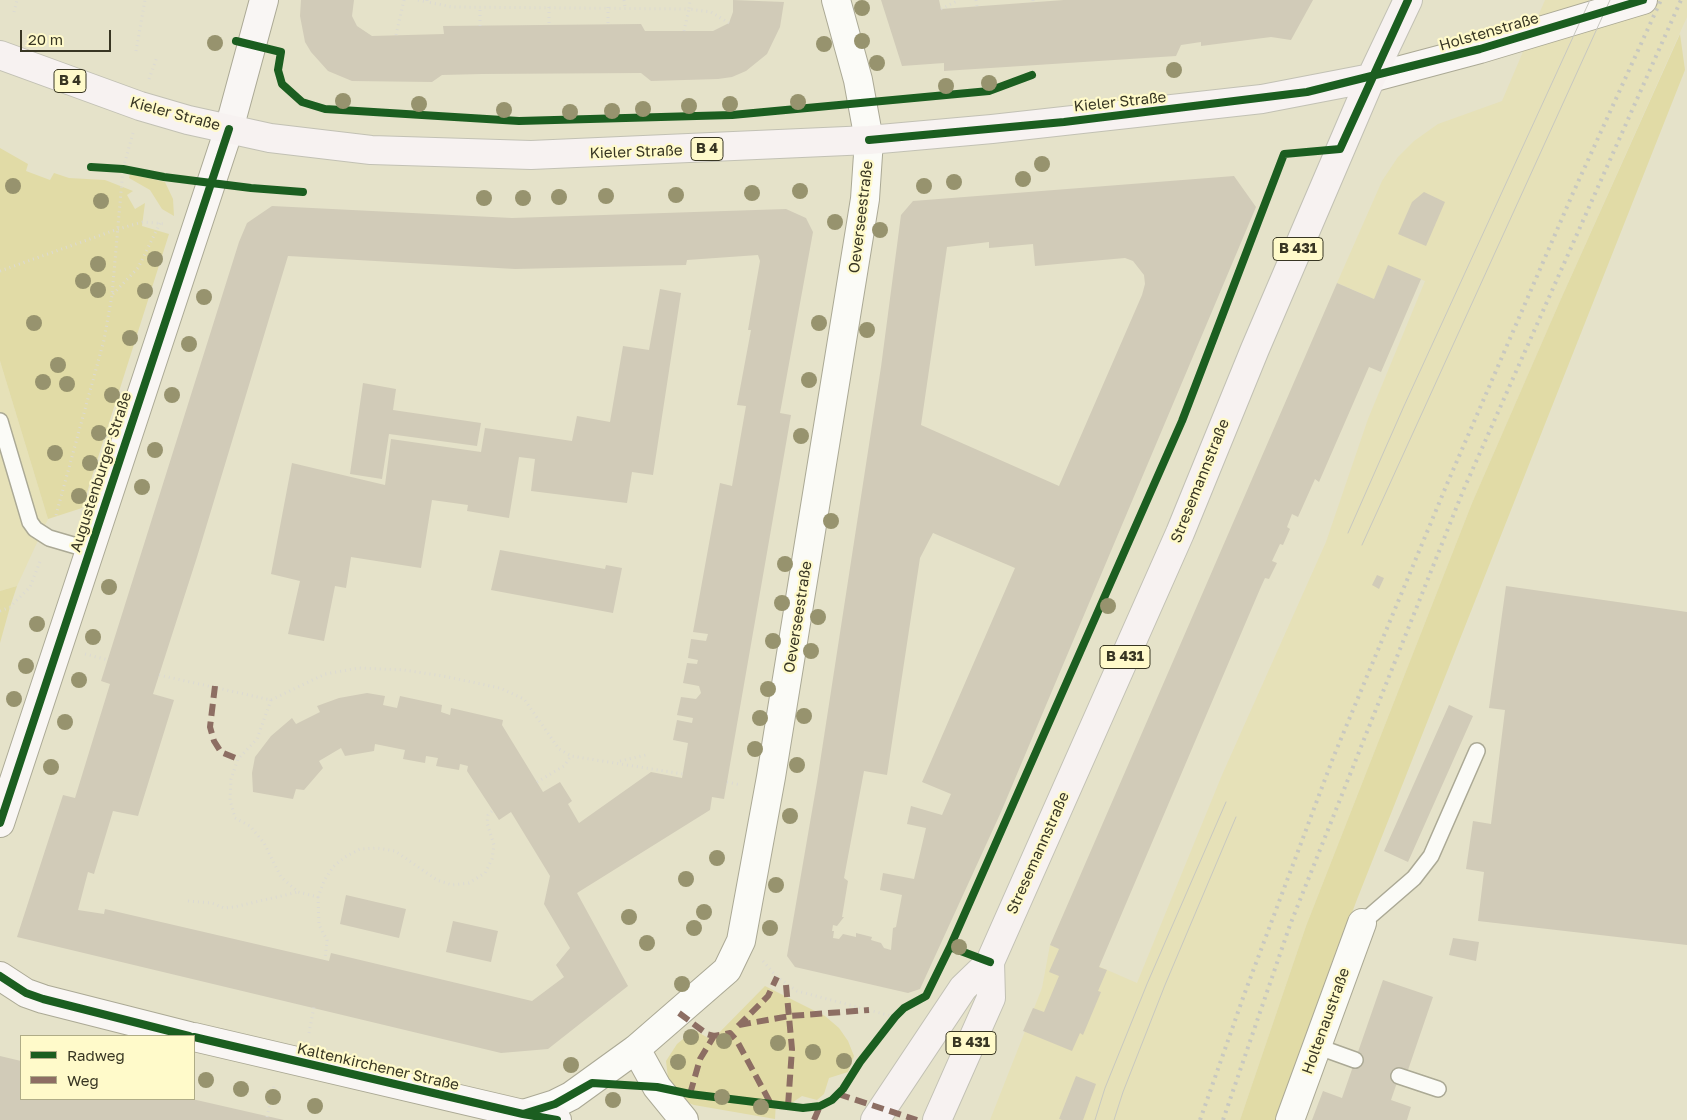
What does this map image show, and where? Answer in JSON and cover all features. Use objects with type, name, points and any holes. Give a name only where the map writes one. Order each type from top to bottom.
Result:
[{"type":"main road","name":"Stresemannstraße","points":[[875,1120],[964,988],[990,962],[1201,482],[1255,349],[1371,78],[1408,0]]},
{"type":"main road","name":"Kieler Straße","points":[[0,55],[140,106],[229,129],[316,144],[371,150],[531,155],[869,140],[1064,122],[1262,100],[1371,78]]},
{"type":"main road","name":"Stresemannstraße","points":[[937,1120],[991,998],[990,962]]},
{"type":"street","name":"Augustenburger Straße","points":[[0,823],[229,129],[264,0]]},
{"type":"street","name":"Oeverseestraße","points":[[523,1114],[555,1104],[571,1096],[636,1049],[727,970],[740,942],[772,778],[864,207],[869,140],[858,80],[836,0]]},
{"type":"street","name":"Holstenstraße","points":[[1371,78],[1480,49],[1643,0]]},
{"type":"street","name":"Holtenaustraße","points":[[1290,1120],[1362,923]]},
{"type":"street","points":[[0,976],[26,993],[43,999],[185,1035]]},
{"type":"street","name":"Kaltenkirchener Straße","points":[[195,1038],[523,1114],[557,1120]]},
{"type":"street","points":[[636,1049],[657,1087],[684,1120]]},
{"type":"lane","points":[[0,421],[26,514],[35,529],[50,538],[90,550]]},
{"type":"lane","points":[[1362,923],[1414,878],[1431,856],[1477,751]]},
{"type":"lane","points":[[1316,1046],[1355,1060]]},
{"type":"lane","points":[[1399,1076],[1438,1090]]},
{"type":"path","points":[[14,12],[17,0]]},
{"type":"path","points":[[136,51],[145,0]]},
{"type":"path","points":[[396,35],[404,0]]},
{"type":"path","points":[[418,0],[452,7],[689,9],[711,12],[729,22]]},
{"type":"path","points":[[624,0],[625,7]]},
{"type":"path","points":[[684,31],[690,0]]},
{"type":"path","points":[[942,9],[959,0]]},
{"type":"path","points":[[976,0],[977,6]]},
{"type":"path","points":[[480,7],[480,26]]},
{"type":"path","points":[[549,7],[549,25]]},
{"type":"path","points":[[608,7],[608,24]]},
{"type":"path","points":[[0,611],[10,607],[30,587],[50,538],[104,340],[112,295],[123,169],[140,106]]},
{"type":"path","points":[[0,271],[118,229],[143,222],[160,223],[138,268],[112,295]]},
{"type":"path","points":[[159,675],[270,700],[325,674],[359,668],[404,670],[442,676],[500,688],[524,699],[559,749],[571,756],[683,774]]},
{"type":"path","points":[[270,700],[257,738],[238,759],[231,779],[230,800],[235,818],[255,832],[264,843],[281,877],[298,892]]},
{"type":"path","points":[[617,762],[646,755]]},
{"type":"path","points":[[536,782],[564,766],[571,756]]},
{"type":"path","points":[[324,960],[326,940],[319,925],[318,897],[324,881],[339,862],[360,849],[377,848],[395,851],[437,880],[452,885],[469,883],[485,872],[492,859],[494,845],[487,823],[488,815],[493,810]]},
{"type":"path","points":[[188,901],[212,903],[224,908],[298,892],[318,897]]},
{"type":"path","points":[[740,942],[796,992],[895,1016]]},
{"type":"shaded area","points":[[1545,0],[1687,0],[1687,17],[1472,503],[1306,926],[1240,1120],[990,1120],[1042,988],[1050,945],[1137,983],[1222,775],[1326,542],[1368,419],[1425,281],[1388,266],[1374,299],[1337,283],[1382,181],[1398,157],[1414,141],[1438,124],[1502,101]]},
{"type":"shaded area","points":[[1680,34],[1685,70],[1356,902],[1275,1120],[1240,1120],[1306,926],[1472,503]]},
{"type":"shaded area","points":[[0,148],[28,164],[26,171],[50,180],[54,173],[69,178],[105,180],[133,191],[127,195],[135,209],[145,203],[142,226],[169,234],[82,508],[48,519],[0,361]]},
{"type":"shaded area","points":[[130,174],[165,182],[173,199],[174,216],[162,209],[150,190],[129,178]]},
{"type":"shaded area","points":[[0,361],[48,519],[17,586],[0,591]]},
{"type":"shaded area","points":[[17,586],[10,607],[0,643],[0,591]]},
{"type":"shaded area","points":[[765,986],[825,1016],[839,1028],[848,1041],[854,1056],[848,1072],[829,1078],[824,1094],[817,1100],[802,1096],[793,1102],[776,1102],[775,1119],[694,1105],[679,1099],[668,1078],[666,1061],[677,1044],[694,1030],[712,1040]]},
{"type":"building","points":[[301,0],[354,0],[352,16],[357,26],[372,36],[444,34],[443,26],[641,24],[645,31],[713,31],[729,23],[733,12],[733,0],[784,2],[780,27],[767,54],[746,71],[732,77],[651,81],[641,73],[482,74],[442,75],[432,82],[352,81],[328,71],[311,52],[305,42],[300,16]]},
{"type":"building","points":[[881,0],[939,0],[941,9],[1064,0],[1313,0],[1291,40],[1271,37],[1201,46],[1201,42],[1181,45],[1176,56],[944,71],[944,63],[902,66]]},
{"type":"building","points":[[1234,176],[1256,207],[1001,812],[920,989],[908,993],[795,967],[787,956],[817,782],[881,367],[901,215],[913,201]],"holes":[[[989,242],[989,248],[1033,244],[1035,266],[1125,258],[1133,261],[1144,275],[1145,284],[1142,295],[1059,486],[921,425],[947,247]],[[933,533],[1015,568],[922,782],[951,794],[942,815],[911,806],[907,824],[926,828],[914,879],[883,873],[880,890],[902,895],[896,927],[893,928],[891,950],[884,948],[881,943],[871,940],[872,937],[856,933],[856,937],[843,934],[839,939],[833,938],[834,931],[832,931],[833,925],[837,926],[844,917],[842,917],[848,881],[844,878],[864,771],[887,775],[920,558]]]},
{"type":"building","points":[[1424,192],[1445,202],[1426,246],[1398,234],[1412,202]]},
{"type":"building","points":[[272,206],[512,218],[786,209],[806,218],[813,232],[780,413],[791,415],[724,799],[712,797],[710,810],[577,893],[628,986],[548,1049],[501,1053],[17,937],[63,795],[75,798],[110,684],[101,681],[239,242],[247,223]],"holes":[[[758,255],[760,261],[748,330],[751,330],[737,405],[746,406],[732,486],[720,483],[693,632],[708,634],[706,641],[691,639],[688,658],[698,660],[697,664],[687,663],[683,683],[699,686],[701,693],[696,699],[681,697],[677,715],[693,718],[692,723],[677,720],[673,740],[688,743],[682,778],[651,772],[579,823],[568,804],[572,801],[560,782],[543,792],[502,725],[503,720],[451,708],[450,715],[441,712],[442,705],[400,696],[397,708],[383,705],[385,696],[367,693],[339,698],[317,706],[320,712],[296,724],[292,718],[271,736],[255,757],[252,773],[253,792],[293,799],[296,789],[304,790],[323,768],[319,761],[341,748],[345,756],[374,751],[375,744],[405,750],[403,759],[425,763],[426,756],[438,758],[436,766],[459,770],[460,764],[468,766],[467,771],[499,820],[511,812],[550,876],[544,904],[570,948],[556,965],[564,977],[532,1001],[331,953],[329,961],[105,909],[104,914],[78,910],[88,872],[94,874],[113,811],[138,816],[174,700],[153,694],[197,557],[288,256],[515,269],[686,265],[687,260]]]},
{"type":"building","points":[[1388,265],[1421,279],[1381,372],[1369,367],[1319,482],[1315,479],[1298,517],[1292,514],[1287,527],[1290,529],[1283,545],[1280,544],[1272,561],[1277,563],[1269,579],[1265,578],[1260,589],[1099,967],[1107,970],[1098,991],[1101,992],[1083,1035],[1080,1033],[1072,1051],[1023,1031],[1033,1008],[1044,1012],[1059,976],[1049,972],[1059,949],[1050,945],[1337,283],[1374,299]]},
{"type":"building","points":[[660,289],[681,293],[653,475],[632,472],[627,503],[531,491],[535,459],[519,457],[509,518],[467,511],[468,505],[432,500],[421,568],[351,557],[346,588],[335,586],[324,641],[288,634],[300,581],[271,574],[292,463],[385,485],[391,439],[481,452],[485,428],[572,441],[577,416],[610,422],[623,346],[649,350]]},
{"type":"building","points":[[363,383],[396,389],[393,410],[481,423],[477,446],[389,434],[382,479],[350,474]]},
{"type":"building","points":[[500,550],[605,569],[606,565],[622,568],[613,613],[491,590]]},
{"type":"building","points":[[1377,575],[1384,578],[1379,589],[1372,585]]},
{"type":"building","points":[[1506,586],[1687,612],[1687,945],[1478,921],[1484,872],[1466,869],[1473,821],[1491,824],[1505,710],[1489,708]]},
{"type":"building","points":[[1449,705],[1473,716],[1408,862],[1384,851]]},
{"type":"building","points":[[346,895],[406,909],[399,938],[340,924]]},
{"type":"building","points":[[453,921],[498,931],[491,962],[446,952]]},
{"type":"building","points":[[1453,938],[1479,942],[1476,961],[1449,955]]},
{"type":"building","points":[[1383,980],[1433,997],[1408,1070],[1402,1068],[1391,1100],[1411,1107],[1407,1120],[1312,1120],[1323,1091],[1342,1098]]},
{"type":"building","points":[[0,1056],[20,1061],[20,1100],[195,1100],[284,1120],[0,1120]]},
{"type":"building","points":[[1076,1076],[1096,1084],[1083,1120],[1059,1119]]},
{"type":"tram line","points":[[1348,533],[1404,406],[1590,0]]},
{"type":"tram line","points":[[1362,545],[1610,0]]},
{"type":"tram line","points":[[1095,1120],[1105,1088],[1147,984],[1226,802]]},
{"type":"tram line","points":[[1114,1120],[1165,985],[1236,817]]},
{"type":"railway","points":[[1200,1120],[1244,995],[1333,758],[1447,484],[1573,193],[1661,0]]},
{"type":"railway","points":[[1223,1120],[1290,925],[1463,491],[1681,0]]},
{"type":"marked path","points":[[215,686],[210,727],[214,741],[221,752],[238,759]]},
{"type":"marked path","points":[[738,1026],[768,996],[777,977]]},
{"type":"marked path","points":[[786,985],[792,1049],[788,1106]]},
{"type":"marked path","points":[[739,1025],[790,1016],[869,1010]]},
{"type":"marked path","points":[[679,1013],[707,1034],[714,1036],[730,1033],[737,1041],[771,1104]]},
{"type":"marked path","points":[[690,1094],[700,1059],[714,1036]]},
{"type":"marked path","points":[[838,1094],[917,1120]]},
{"type":"marked path","points":[[814,1120],[820,1106]]},
{"type":"cycle path","points":[[950,947],[1182,421],[1284,154],[1340,149],[1408,0]]},
{"type":"cycle path","points":[[869,140],[1064,122],[1307,92],[1480,49],[1643,0]]},
{"type":"cycle path","points":[[236,41],[281,52],[278,70],[282,84],[302,102],[325,109],[519,121],[732,115],[989,91],[1032,75]]},
{"type":"cycle path","points":[[0,823],[229,129]]},
{"type":"cycle path","points":[[91,167],[123,169],[164,177],[251,188],[303,192]]},
{"type":"cycle path","points":[[523,1114],[555,1104],[592,1083],[657,1087],[690,1094],[803,1108],[820,1106],[832,1100],[843,1089],[860,1062],[895,1017],[904,1008],[926,996],[950,947],[990,962]]},
{"type":"cycle path","points":[[0,976],[26,993],[43,999],[185,1035]]},
{"type":"cycle path","points":[[195,1037],[523,1114],[557,1120]]}]
